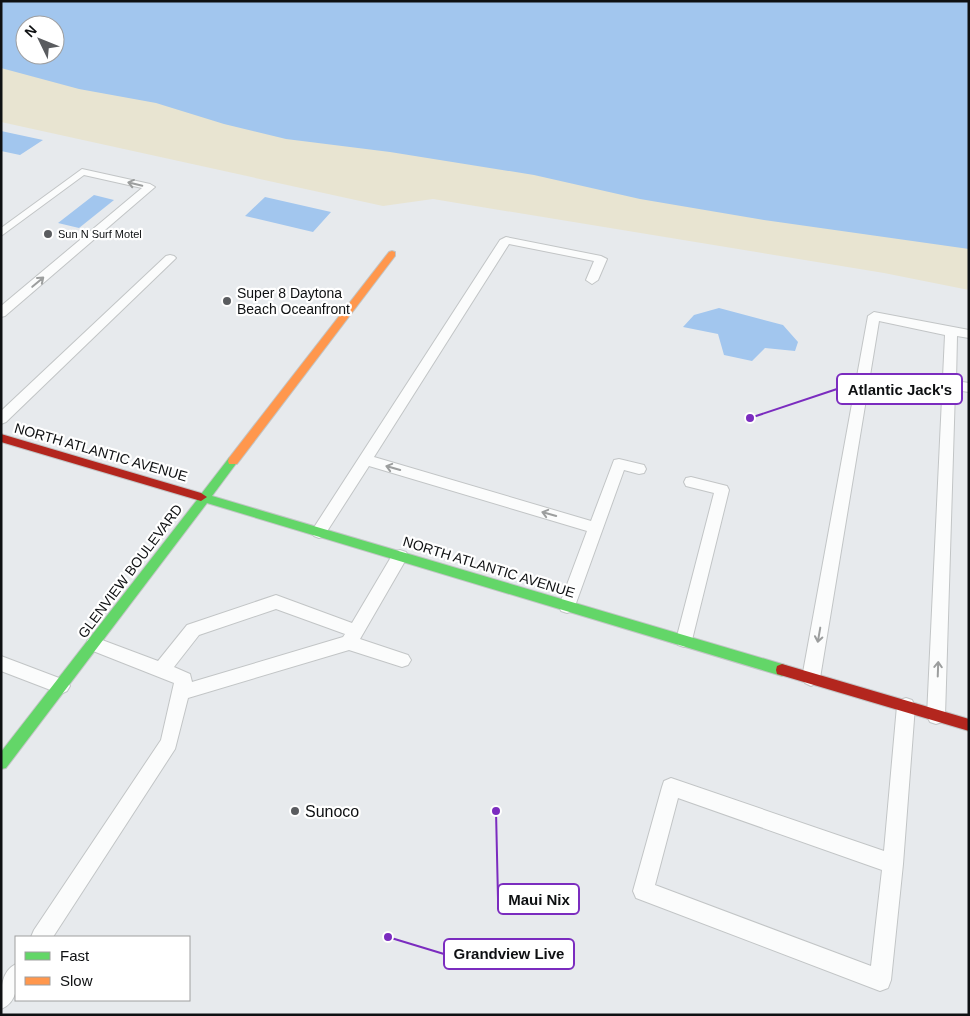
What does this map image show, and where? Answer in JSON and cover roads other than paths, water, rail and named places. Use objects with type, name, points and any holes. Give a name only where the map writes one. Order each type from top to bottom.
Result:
[{"type":"main road","name":"GLENVIEW BOULEVARD","points":[[1,763],[392,254]]},
{"type":"main road","name":"NORTH ATLANTIC AVENUE","points":[[1,438],[969,725]]},
{"type":"lane","points":[[1,232],[82,172],[150,187],[1,313]]},
{"type":"lane","points":[[320,532],[506,240],[601,259],[592,280]]},
{"type":"lane","points":[[1,419],[170,258]]},
{"type":"lane","points":[[811,678],[874,316],[969,334]]},
{"type":"lane","points":[[936,716],[951,332]]},
{"type":"lane","points":[[950,384],[969,388]]},
{"type":"lane","points":[[366,460],[596,528]]},
{"type":"lane","points":[[567,606],[619,464],[639,470]]},
{"type":"lane","points":[[684,640],[722,490],[691,482]]},
{"type":"lane","points":[[180,693],[352,637],[400,556]]},
{"type":"lane","points":[[161,670],[193,630],[276,602],[402,660]]},
{"type":"lane","points":[[42,936],[169,743],[184,679],[94,644]]},
{"type":"lane","points":[[1,663],[61,686]]},
{"type":"lane","points":[[893,864],[671,787],[643,891],[880,980],[893,864],[906,706]]},
{"type":"lane","points":[[1,998],[15,977]]},
{"type":"water","points":[[1,1],[969,1],[969,249],[764,220],[640,199],[534,175],[390,152],[286,139],[224,124],[156,103],[79,89],[1,68]]},
{"type":"water","points":[[1,131],[43,140],[20,155],[1,151]]},
{"type":"water","points":[[94,195],[114,200],[79,228],[58,223]]},
{"type":"water","points":[[265,197],[331,212],[313,232],[245,216]]},
{"type":"water","points":[[719,308],[783,325],[798,342],[795,351],[765,348],[752,361],[724,355],[718,334],[683,327],[694,315]]},
{"type":"place","name":"Sun N Surf Motel","points":[[48,234]]},
{"type":"place","name":"Super 8 Daytona Beach Oceanfront","points":[[227,301]]},
{"type":"place","name":"Atlantic Jack's","points":[[750,418]]},
{"type":"place","name":"Sunoco","points":[[295,811]]},
{"type":"place","name":"Maui Nix","points":[[496,811]]},
{"type":"place","name":"Grandview Live","points":[[388,937]]}]
